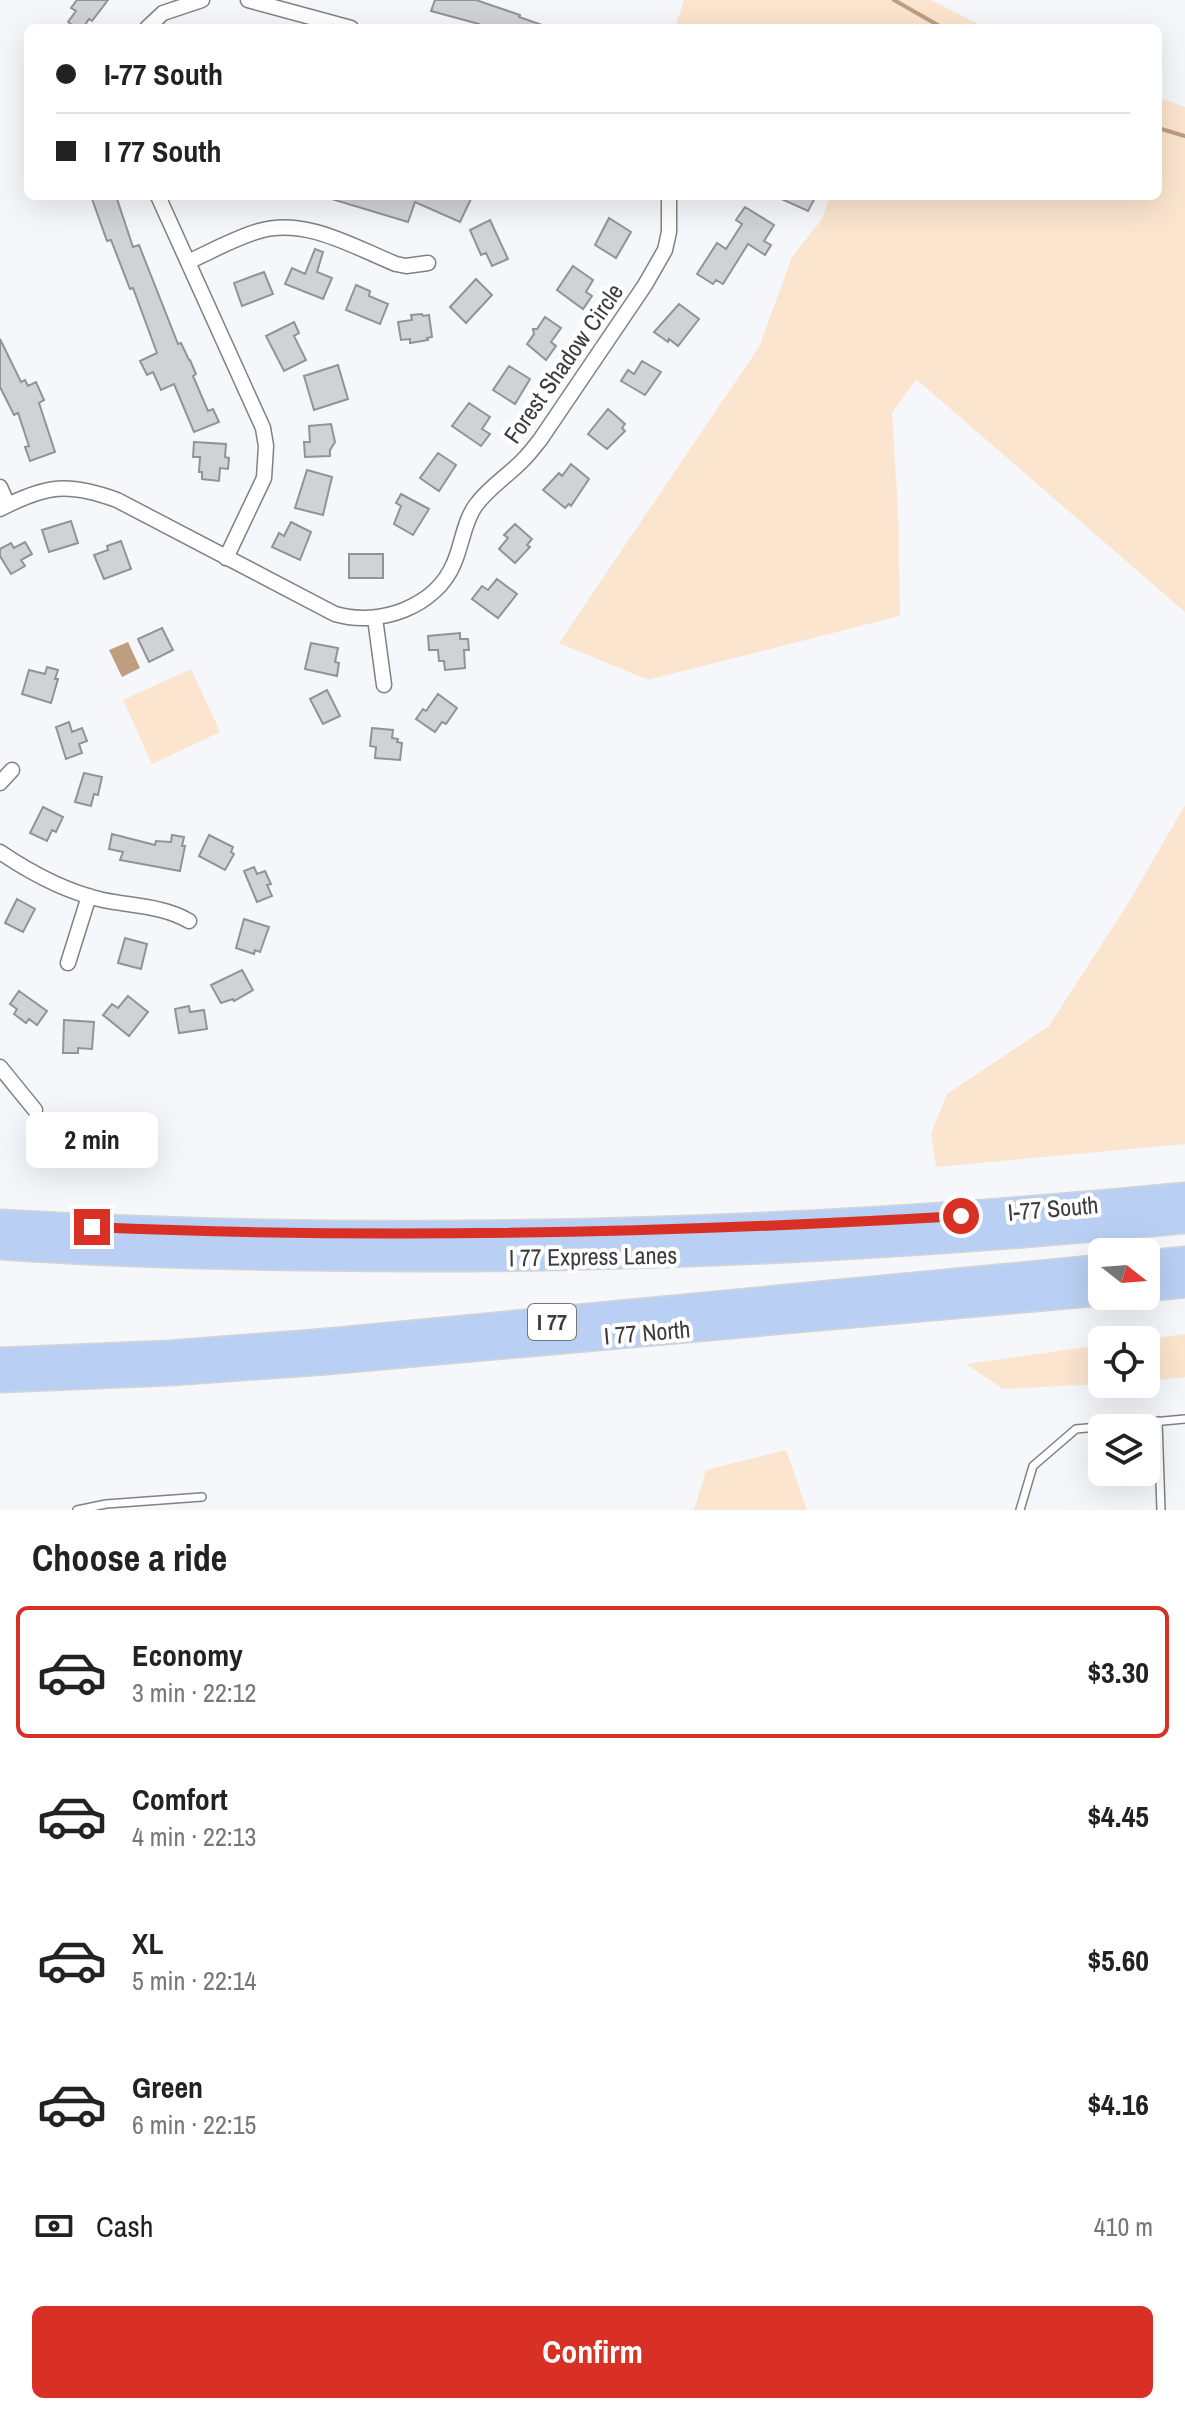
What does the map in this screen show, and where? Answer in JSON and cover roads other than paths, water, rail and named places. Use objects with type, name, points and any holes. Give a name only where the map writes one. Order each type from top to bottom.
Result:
[{"type":"highway","name":"I-77 South","points":[[776,1226],[988,1214],[1185,1196]]},
{"type":"highway","name":"I 77 Express Lanes","points":[[0,1246],[189,1255],[461,1258],[672,1254],[989,1237],[1185,1220]]},
{"type":"highway","points":[[0,1223],[356,1234],[566,1233],[776,1226],[989,1237]]},
{"type":"highway","points":[[1160,1263],[1185,1260]]},
{"type":"highway","name":"I 77","points":[[0,1361],[169,1354],[326,1342],[1088,1269]]},
{"type":"highway","points":[[1160,1287],[1185,1284]]},
{"type":"highway","name":"I 77 North","points":[[0,1379],[312,1362],[1088,1293]]},
{"type":"street","points":[[151,24],[163,13],[202,0]]},
{"type":"street","points":[[248,0],[336,24]]},
{"type":"street","points":[[160,200],[263,428],[266,446],[264,478],[226,558]]},
{"type":"street","name":"Forest Shadow Circle","points":[[4,507],[39,491],[89,490],[117,500],[335,614],[349,618],[375,618],[409,608],[435,589],[453,567],[474,507],[524,460],[540,440],[652,273],[665,250],[669,200]]},
{"type":"street","points":[[190,261],[260,231],[278,227],[314,231],[396,264],[428,263]]},
{"type":"street","points":[[0,487],[4,507]]},
{"type":"street","points":[[375,618],[384,685]]},
{"type":"street","points":[[0,783],[12,770]]},
{"type":"street","points":[[0,852],[42,876],[89,896],[171,912],[189,921]]},
{"type":"street","points":[[68,963],[89,896]]},
{"type":"street","points":[[0,1067],[35,1110]]},
{"type":"lane","points":[[1160,1421],[1185,1419]]},
{"type":"lane","points":[[1020,1510],[1033,1466],[1076,1429],[1088,1428]]},
{"type":"lane","points":[[1160,1480],[1161,1510]]},
{"type":"lane","points":[[77,1510],[106,1504],[202,1497]]},
{"type":"waterway","points":[[894,0],[936,24]]},
{"type":"waterway","points":[[1162,129],[1185,136]]}]
